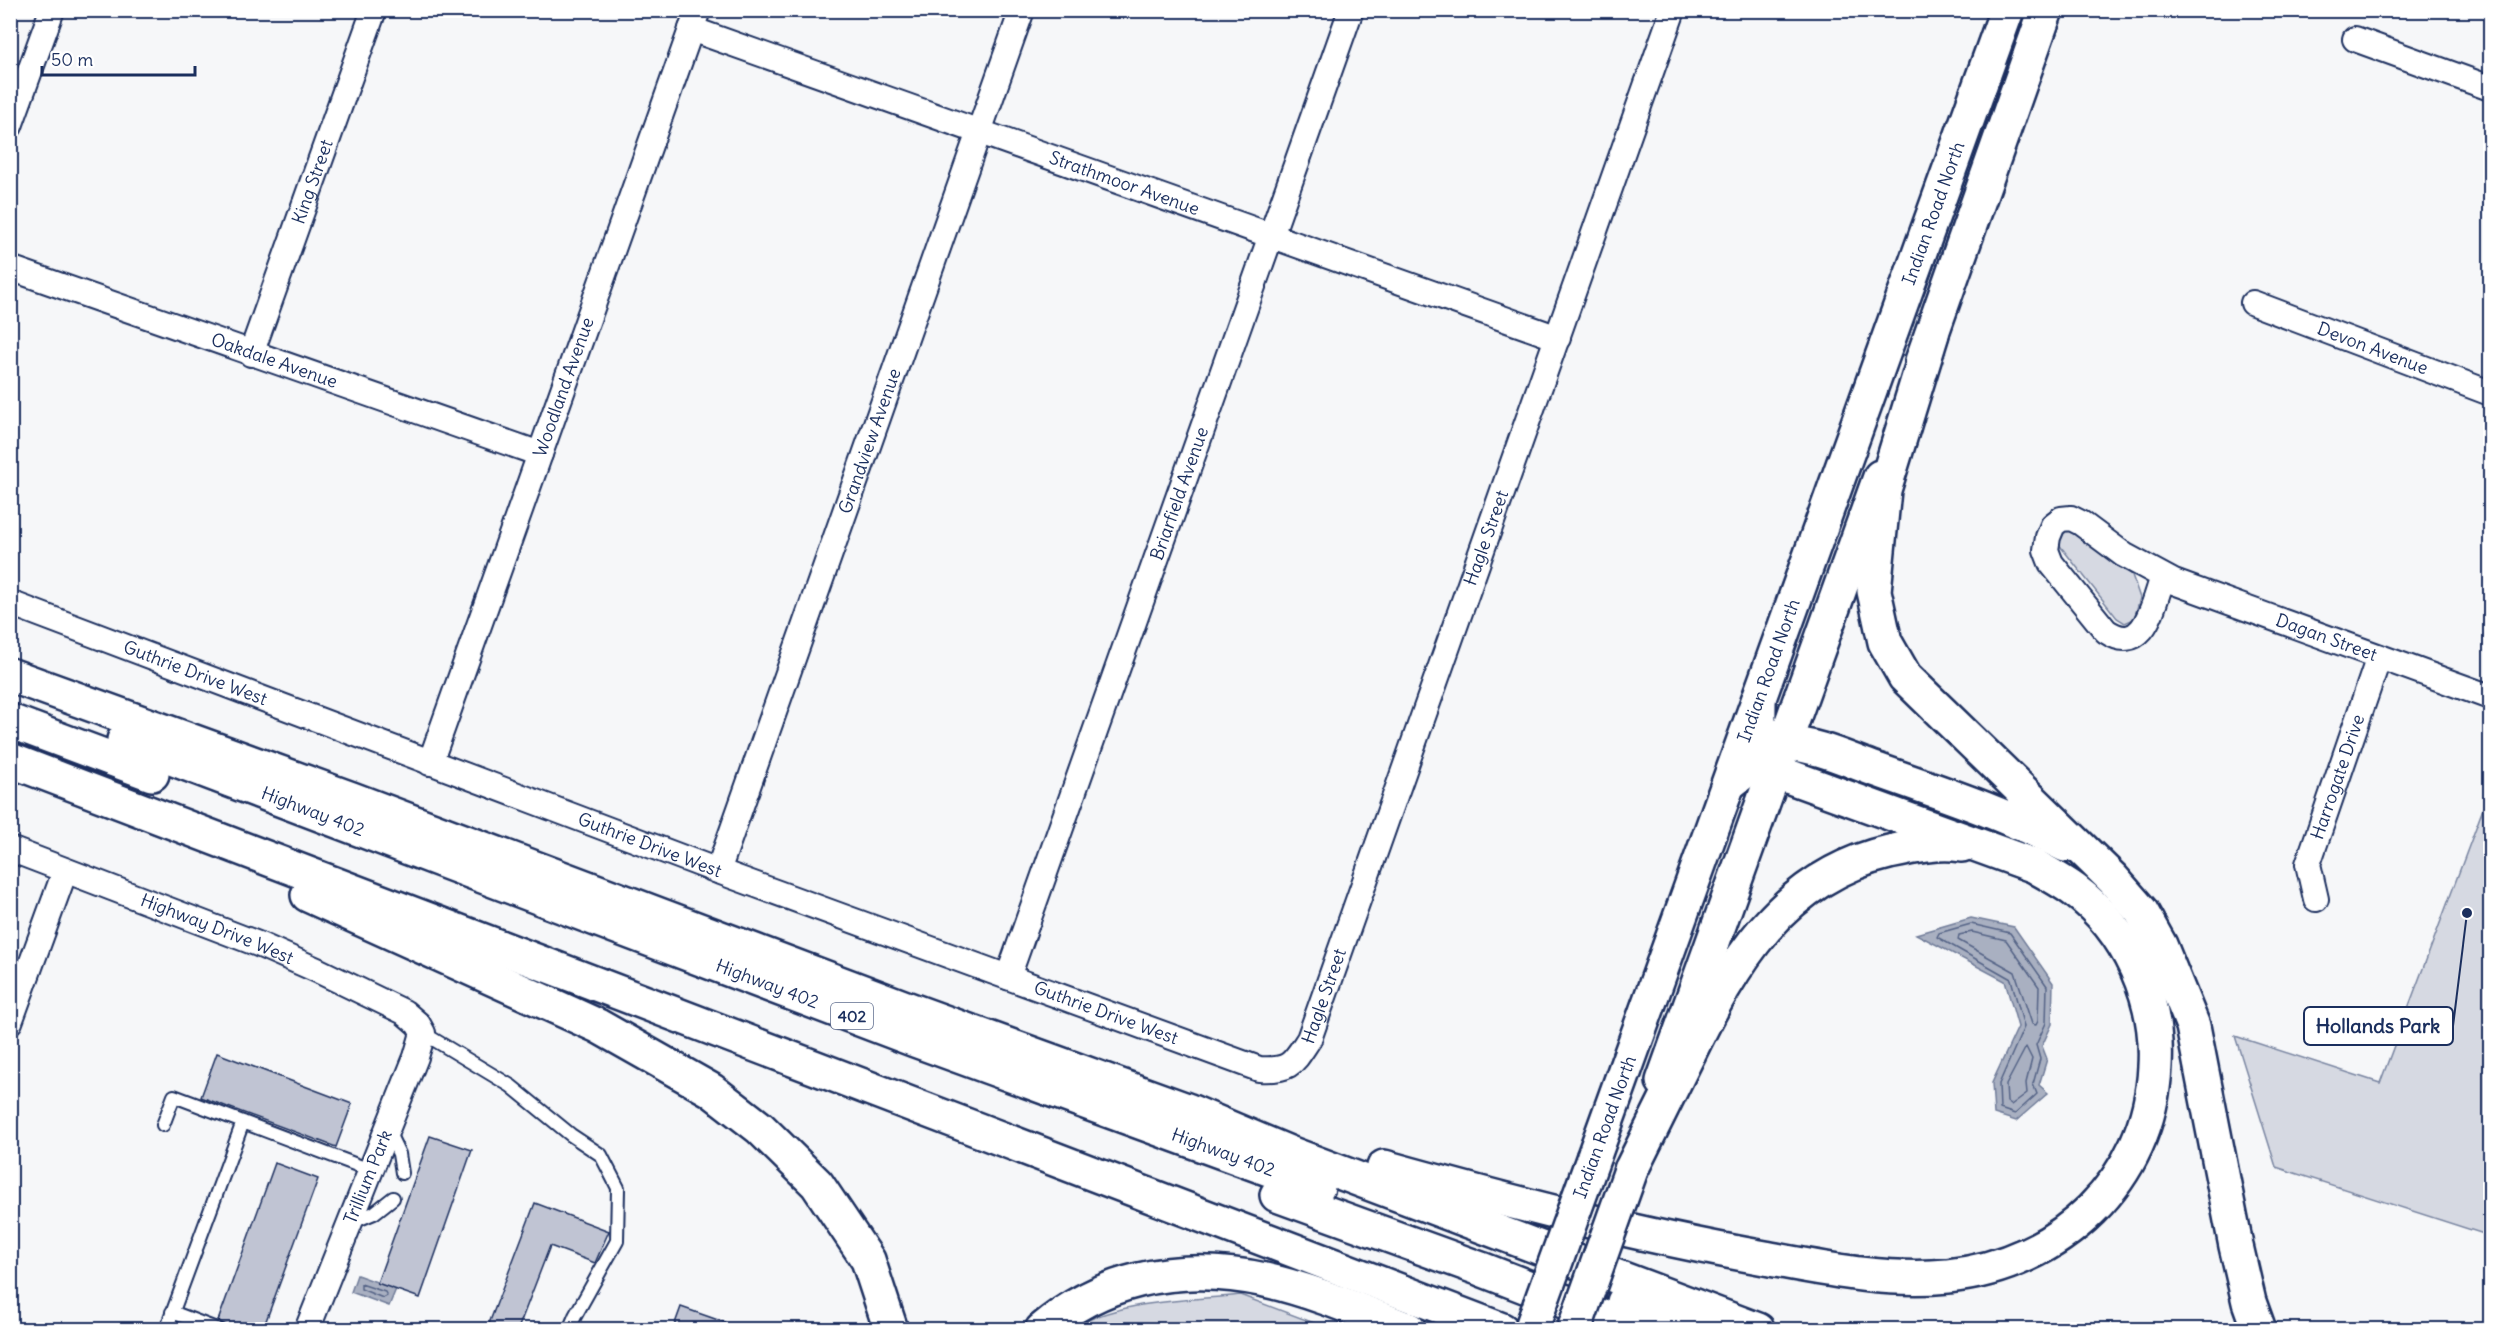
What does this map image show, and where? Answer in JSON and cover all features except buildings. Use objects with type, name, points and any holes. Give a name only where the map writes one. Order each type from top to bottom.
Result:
[{"type":"main road","name":"Indian Road North","points":[[1531,1329],[1731,782],[2007,10]]},
{"type":"main road","name":"Indian Road North","points":[[1574,1329],[1774,758],[1932,334],[2046,10]]},
{"type":"main road","points":[[1932,334],[1884,490],[1874,591],[1885,642],[1905,677],[2096,861],[2141,911],[2160,945],[2193,1026],[2236,1246],[2249,1302],[2259,1329]]},
{"type":"main road","points":[[10,675],[352,799],[911,1010],[1186,1110],[1289,1153],[1758,1329]]},
{"type":"main road","name":"Highway 402","points":[[10,697],[915,1040],[1487,1249],[1696,1329]]},
{"type":"main road","points":[[1186,1110],[1446,1185],[1702,1247],[1842,1272],[1888,1277],[1950,1276],[2025,1257],[2066,1233],[2102,1200],[2115,1184],[2136,1148],[2152,1094],[2156,1052],[2149,1006],[2142,983],[2127,952],[2108,922],[2074,890],[2035,866],[1774,758],[1760,742],[1759,701]]},
{"type":"main road","points":[[10,720],[897,1057],[1481,1269],[1638,1329]]},
{"type":"main road","points":[[1731,782],[1796,745],[1848,759],[2028,825],[2096,861]]},
{"type":"main road","points":[[10,760],[1502,1329]]},
{"type":"main road","points":[[10,777],[224,861],[358,917],[598,1026],[655,1056],[711,1090],[760,1128],[817,1184],[868,1260],[891,1329]]},
{"type":"main road","points":[[1631,1170],[1715,999],[1742,956],[1766,925],[1789,903],[1813,885],[1838,871],[1875,855],[1904,849],[1958,844],[2015,857]]},
{"type":"main road","points":[[1042,1329],[1079,1302],[1106,1290],[1157,1276],[1187,1272],[1219,1272],[1277,1282],[1305,1290],[1409,1329]]},
{"type":"street","points":[[10,126],[52,10]]},
{"type":"street","name":"King Street","points":[[251,354],[374,10]]},
{"type":"street","name":"Grandview Avenue","points":[[718,871],[1022,10]]},
{"type":"street","name":"Briarfield Avenue","points":[[1008,977],[1351,10]]},
{"type":"street","name":"Hagle Street","points":[[1293,1064],[1309,1039],[1673,10]]},
{"type":"street","name":"Strathmoor Avenue","points":[[694,20],[978,132],[1558,338]]},
{"type":"street","name":"Woodland Avenue","points":[[430,763],[694,20]]},
{"type":"street","points":[[2355,39],[2490,88]]},
{"type":"street","name":"Oakdale Avenue","points":[[10,268],[540,454]]},
{"type":"street","name":"Devon Avenue","points":[[2253,303],[2490,393]]},
{"type":"street","name":"Dagan Street","points":[[2163,577],[2145,625],[2138,634],[2129,639],[2116,638],[2106,631],[2051,563],[2046,550],[2048,537],[2053,525],[2061,519],[2071,518],[2124,555],[2163,577],[2490,697]]},
{"type":"street","name":"Guthrie Drive West","points":[[10,603],[718,871],[1259,1069],[1273,1070],[1293,1064]]},
{"type":"street","name":"Harrogate Drive","points":[[2316,899],[2308,864],[2379,657]]},
{"type":"street","name":"Highway Drive West","points":[[10,849],[258,944],[404,1012],[420,1029]]},
{"type":"street","points":[[10,1022],[64,871]]},
{"type":"street","name":"Trillium Park","points":[[308,1329],[416,1057],[420,1029]]},
{"type":"lane","points":[[420,1029],[511,1086],[571,1135],[601,1155],[606,1163],[618,1188],[617,1241],[574,1316],[569,1329]]},
{"type":"lane","points":[[163,1125],[174,1096],[370,1170]]},
{"type":"lane","points":[[166,1329],[243,1122]]},
{"type":"lane","points":[[387,1129],[399,1154],[402,1173]]},
{"type":"lane","points":[[349,1224],[375,1213],[393,1198]]},
{"type":"lane","points":[[172,1312],[219,1329]]},
{"type":"shaded area","points":[[2068,529],[2078,532],[2132,575],[2140,598],[2134,619],[2125,623],[2117,618],[2061,547],[2060,534]]},
{"type":"shaded area","points":[[2490,790],[2490,1236],[2276,1167],[2235,1036],[2380,1083]]},
{"type":"shaded area","points":[[1240,1295],[1330,1329],[1071,1329],[1090,1319],[1131,1307]]},
{"type":"water","points":[[1971,918],[2014,927],[2053,983],[2052,1024],[2042,1046],[2047,1059],[2039,1085],[2048,1093],[2016,1121],[1994,1114],[1992,1083],[2018,1027],[2005,981],[1916,934]]},
{"type":"water","points":[[357,1275],[396,1289],[389,1306],[351,1292]]},
{"type":"place","name":"Hollands Park","points":[[2467,913]]}]
